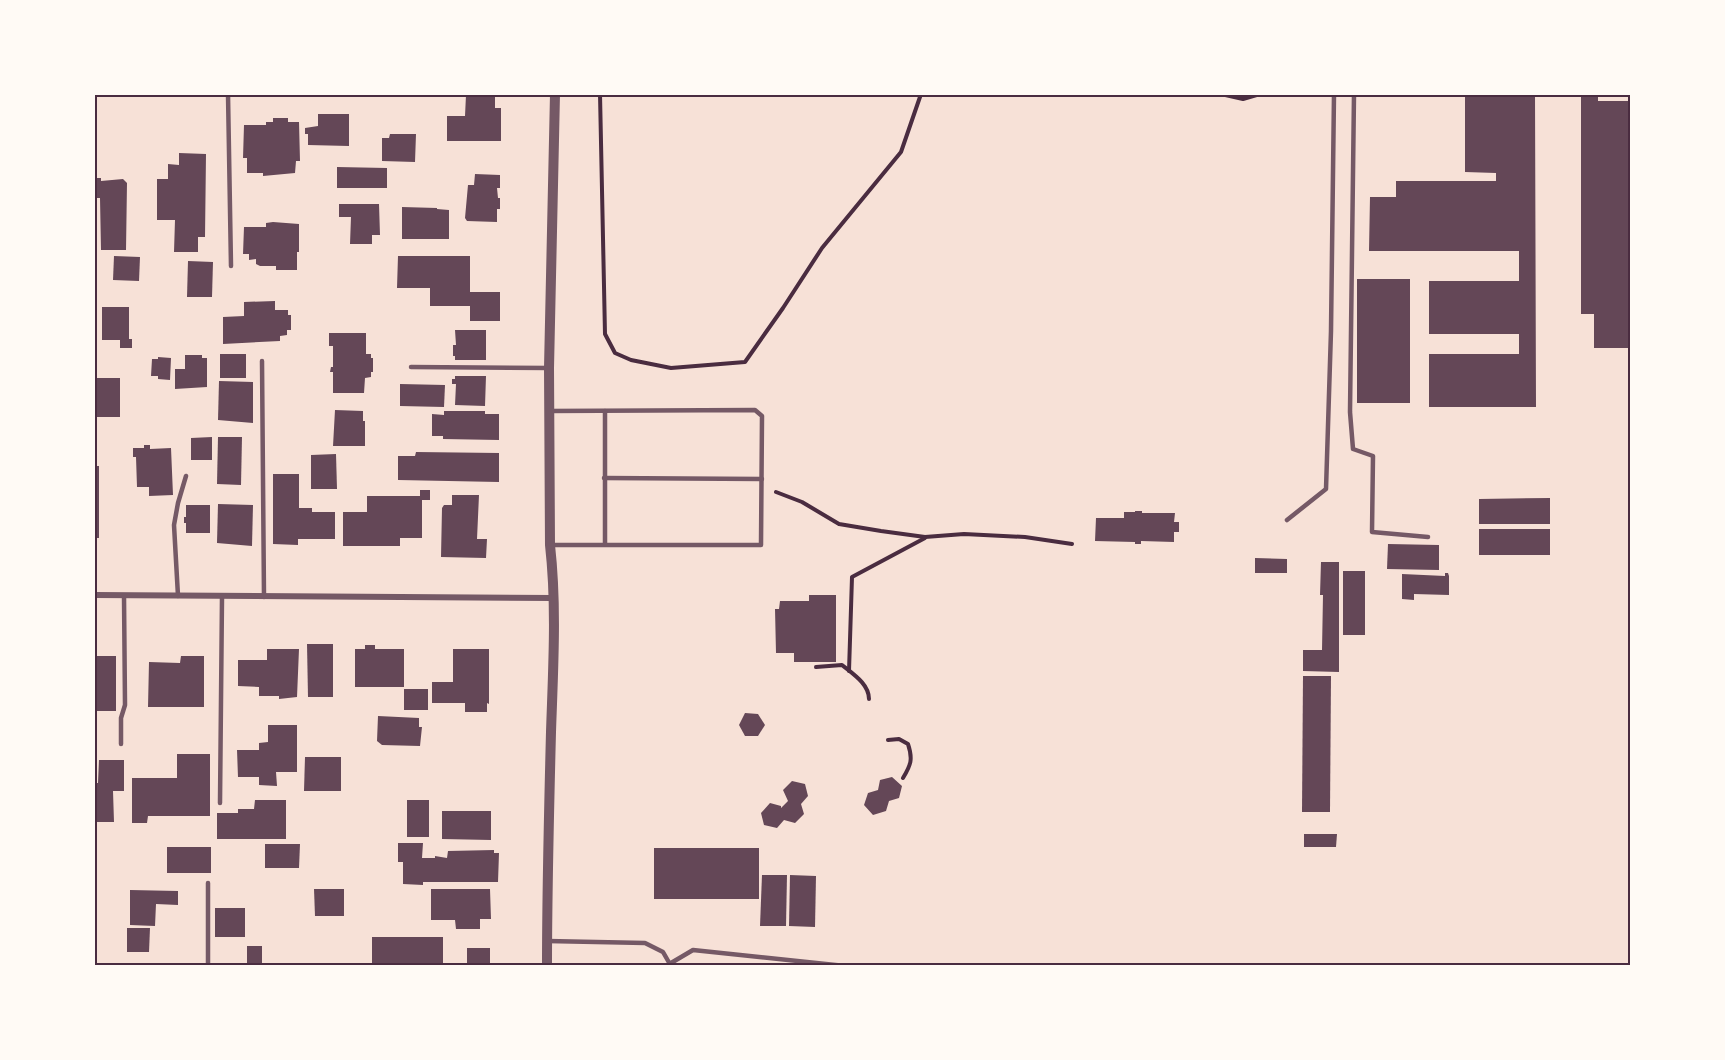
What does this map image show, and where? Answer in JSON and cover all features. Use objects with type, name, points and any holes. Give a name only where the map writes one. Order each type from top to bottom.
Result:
[{"type":"street","points":[[547,966],[547,846],[554,633],[550,545],[549,368],[555,94]]},
{"type":"street","points":[[94,595],[553,598]]},
{"type":"lane","points":[[228,94],[231,266]]},
{"type":"lane","points":[[1287,520],[1326,489],[1334,94]]},
{"type":"lane","points":[[1354,94],[1350,411],[1353,449],[1374,456],[1372,532],[1428,537]]},
{"type":"lane","points":[[262,361],[264,597]]},
{"type":"lane","points":[[411,367],[549,368]]},
{"type":"lane","points":[[549,411],[754,410],[762,416],[761,545],[550,545]]},
{"type":"lane","points":[[605,411],[605,544]]},
{"type":"lane","points":[[178,596],[174,525],[186,476]]},
{"type":"lane","points":[[604,478],[762,479]]},
{"type":"lane","points":[[120,744],[121,718],[125,705],[124,596]]},
{"type":"lane","points":[[220,803],[222,597]]},
{"type":"lane","points":[[208,883],[208,966]]},
{"type":"lane","points":[[547,941],[645,943],[663,952],[671,964],[693,950],[845,966]]},
{"type":"path","points":[[600,94],[605,334],[615,353],[631,360],[671,368],[745,362],[822,248],[901,152],[921,94]]},
{"type":"path","points":[[1221,94],[1243,99],[1260,94]]},
{"type":"path","points":[[762,479],[777,493],[802,502],[839,524],[925,537],[964,534],[1024,537],[1072,544]]},
{"type":"path","points":[[849,671],[852,578],[925,537]]},
{"type":"path","points":[[816,667],[843,665],[869,692],[869,699]]},
{"type":"path","points":[[888,740],[899,739],[908,744],[912,756],[911,766],[903,778]]},
{"type":"building","points":[[1465,94],[1535,94],[1536,407],[1429,407],[1429,354],[1519,354],[1519,334],[1429,334],[1429,281],[1519,281],[1519,251],[1369,251],[1370,197],[1396,197],[1396,181],[1496,181],[1496,173],[1465,172]]},
{"type":"building","points":[[1581,94],[1598,94],[1598,101],[1630,101],[1630,348],[1594,348],[1594,314],[1581,314]]},
{"type":"building","points":[[466,95],[495,96],[495,108],[501,108],[501,141],[447,141],[447,116],[465,116]]},
{"type":"building","points":[[318,114],[349,114],[349,146],[308,145],[308,134],[305,134],[305,128],[318,126]]},
{"type":"building","points":[[273,118],[288,118],[288,122],[299,122],[300,161],[296,161],[295,173],[263,176],[263,173],[247,173],[247,158],[243,158],[244,125],[266,125],[266,122],[273,122]]},
{"type":"building","points":[[390,134],[416,134],[415,162],[382,161],[382,138],[389,138]]},
{"type":"building","points":[[179,153],[206,154],[205,237],[198,237],[198,252],[174,252],[175,220],[157,220],[157,179],[168,179],[168,164],[179,165]]},
{"type":"building","points":[[337,167],[387,168],[387,188],[337,188]]},
{"type":"building","points":[[475,174],[500,175],[500,188],[497,188],[500,209],[497,209],[497,222],[467,221],[465,218],[468,185],[474,185]]},
{"type":"building","points":[[94,178],[101,178],[101,181],[123,179],[127,183],[126,250],[101,250],[100,198],[94,198]]},
{"type":"building","points":[[339,204],[379,204],[380,235],[372,235],[372,244],[350,244],[351,217],[339,217]]},
{"type":"building","points":[[402,207],[449,210],[449,239],[402,239]]},
{"type":"building","points":[[266,223],[299,224],[297,270],[276,270],[276,266],[260,266],[256,264],[256,259],[249,260],[249,254],[243,254],[244,227],[266,227]]},
{"type":"building","points":[[114,256],[140,257],[139,281],[113,280]]},
{"type":"building","points":[[398,256],[470,256],[470,292],[500,292],[500,321],[470,321],[470,306],[430,306],[430,288],[397,288]]},
{"type":"building","points":[[188,261],[213,262],[212,297],[187,297]]},
{"type":"building","points":[[1357,279],[1410,279],[1410,403],[1357,403]]},
{"type":"building","points":[[275,301],[275,310],[288,310],[288,315],[291,315],[291,330],[287,330],[287,335],[280,336],[280,341],[223,344],[223,317],[244,316],[244,302]]},
{"type":"building","points":[[102,307],[129,307],[129,339],[132,339],[132,348],[120,348],[120,340],[102,340]]},
{"type":"building","points":[[455,330],[486,330],[486,360],[455,360],[453,345],[456,345]]},
{"type":"building","points":[[329,333],[366,333],[366,354],[371,354],[373,358],[373,372],[371,372],[371,377],[365,378],[364,393],[333,393],[333,372],[330,372],[333,367],[333,346],[329,346]]},
{"type":"building","points":[[220,354],[246,354],[246,378],[220,378]]},
{"type":"building","points":[[185,355],[202,355],[202,358],[207,358],[207,387],[175,389],[175,369],[185,369]]},
{"type":"building","points":[[158,357],[171,358],[170,380],[151,376],[152,359],[158,359]]},
{"type":"building","points":[[455,376],[486,376],[485,406],[455,405],[456,384],[452,384],[452,379],[455,379]]},
{"type":"building","points":[[94,378],[120,378],[120,417],[94,417]]},
{"type":"building","points":[[219,381],[253,382],[253,423],[218,420]]},
{"type":"building","points":[[400,384],[445,385],[444,407],[400,406]]},
{"type":"building","points":[[335,410],[363,411],[365,446],[333,446]]},
{"type":"building","points":[[444,411],[485,411],[485,414],[499,414],[499,440],[443,439],[443,436],[432,436],[432,414],[444,415]]},
{"type":"building","points":[[212,437],[212,460],[191,460],[191,438]]},
{"type":"building","points":[[218,437],[242,437],[241,485],[217,484]]},
{"type":"building","points":[[144,445],[150,445],[150,449],[171,448],[173,495],[149,496],[149,487],[137,487],[136,457],[133,457],[133,448],[144,448]]},
{"type":"building","points":[[416,452],[499,453],[499,482],[398,480],[398,456],[415,456]]},
{"type":"building","points":[[336,454],[337,489],[311,489],[311,455]]},
{"type":"building","points":[[94,466],[99,466],[99,538],[94,538]]},
{"type":"building","points":[[273,474],[299,474],[299,508],[312,508],[312,512],[335,512],[335,539],[298,539],[298,545],[273,544]]},
{"type":"building","points":[[420,490],[430,490],[430,500],[422,500],[422,538],[400,538],[400,546],[343,546],[343,512],[367,512],[367,496],[420,496]]},
{"type":"building","points":[[452,495],[479,495],[477,539],[487,539],[486,558],[441,557],[442,508],[444,505],[452,505]]},
{"type":"building","points":[[1550,498],[1550,524],[1479,524],[1479,499]]},
{"type":"building","points":[[218,504],[253,505],[252,546],[217,543]]},
{"type":"building","points":[[186,505],[210,505],[210,533],[186,533],[184,517],[186,517]]},
{"type":"building","points":[[1124,512],[1175,513],[1174,522],[1179,522],[1179,532],[1174,532],[1174,542],[1141,541],[1141,544],[1135,544],[1135,542],[1095,541],[1096,518],[1124,518]]},
{"type":"building","points":[[1479,529],[1550,529],[1550,555],[1479,555]]},
{"type":"building","points":[[1388,544],[1439,545],[1439,570],[1387,569]]},
{"type":"building","points":[[1255,558],[1287,559],[1287,573],[1255,573]]},
{"type":"building","points":[[1321,562],[1339,562],[1339,672],[1303,671],[1303,650],[1322,650]]},
{"type":"building","points":[[1343,571],[1365,571],[1365,635],[1343,635]]},
{"type":"building","points":[[1445,573],[1449,576],[1449,595],[1414,594],[1414,600],[1402,599],[1402,574],[1445,576]]},
{"type":"building","points":[[809,595],[836,595],[836,662],[794,662],[794,653],[776,653],[775,609],[779,609],[780,601],[809,601]]},
{"type":"building","points":[[307,644],[333,644],[333,697],[308,697]]},
{"type":"building","points":[[365,645],[375,645],[375,649],[404,649],[404,687],[355,687],[355,649],[365,649]]},
{"type":"building","points":[[267,649],[299,649],[297,697],[279,699],[279,696],[259,696],[259,687],[238,686],[238,660],[267,660]]},
{"type":"building","points":[[453,649],[489,649],[487,712],[465,712],[465,703],[432,703],[432,682],[453,682]]},
{"type":"building","points":[[94,656],[116,656],[116,711],[94,711]]},
{"type":"building","points":[[181,656],[204,656],[204,707],[148,707],[149,662],[180,663]]},
{"type":"building","points":[[1303,676],[1331,676],[1330,812],[1302,812]]},
{"type":"building","points":[[404,689],[428,689],[428,710],[404,710]]},
{"type":"building","points":[[745,713],[758,714],[765,725],[758,736],[745,736],[739,725]]},
{"type":"building","points":[[378,716],[419,718],[419,727],[422,727],[420,746],[382,745],[377,741]]},
{"type":"building","points":[[268,725],[297,725],[297,772],[276,772],[277,786],[259,785],[259,777],[238,777],[237,750],[259,750],[259,743],[268,742]]},
{"type":"building","points":[[177,754],[210,754],[210,816],[148,816],[147,823],[132,823],[132,778],[177,778]]},
{"type":"building","points":[[305,757],[341,757],[341,791],[304,791]]},
{"type":"building","points":[[99,760],[124,760],[124,791],[113,791],[114,822],[94,822],[94,783],[98,783]]},
{"type":"building","points":[[892,777],[902,786],[899,798],[889,801],[886,811],[873,815],[864,805],[868,793],[878,790],[880,780]]},
{"type":"building","points":[[792,781],[805,784],[808,796],[801,804],[804,814],[795,823],[784,820],[777,828],[764,825],[761,813],[770,803],[781,806],[781,808],[788,801],[783,790]]},
{"type":"building","points":[[255,800],[286,800],[286,839],[217,839],[217,813],[238,813],[238,809],[254,809]]},
{"type":"building","points":[[407,800],[429,800],[429,837],[407,837]]},
{"type":"building","points":[[442,811],[491,811],[491,840],[442,839]]},
{"type":"building","points":[[1304,834],[1337,834],[1336,847],[1304,847]]},
{"type":"building","points":[[398,843],[423,843],[422,858],[435,858],[435,856],[447,858],[448,851],[494,850],[494,853],[499,853],[498,882],[403,884],[403,862],[398,862]]},
{"type":"building","points":[[265,844],[300,844],[299,868],[265,868]]},
{"type":"building","points":[[167,847],[211,847],[211,873],[167,873]]},
{"type":"building","points":[[654,848],[759,848],[759,899],[654,899]]},
{"type":"building","points":[[762,875],[787,875],[786,926],[760,926]]},
{"type":"building","points":[[790,875],[816,876],[815,927],[789,926]]},
{"type":"building","points":[[314,889],[344,889],[344,916],[315,916]]},
{"type":"building","points":[[431,889],[490,889],[491,919],[480,919],[480,929],[456,929],[455,920],[431,920]]},
{"type":"building","points":[[130,890],[178,891],[178,905],[156,904],[155,926],[130,925]]},
{"type":"building","points":[[215,908],[245,908],[245,937],[215,937]]},
{"type":"building","points":[[127,928],[150,928],[149,952],[127,952]]},
{"type":"building","points":[[372,937],[443,937],[443,966],[372,966]]},
{"type":"building","points":[[247,946],[262,946],[262,966],[247,966]]},
{"type":"building","points":[[467,948],[490,948],[490,966],[467,966]]},
{"type":"building","points":[[145,963],[181,963],[181,966],[145,966]]}]
